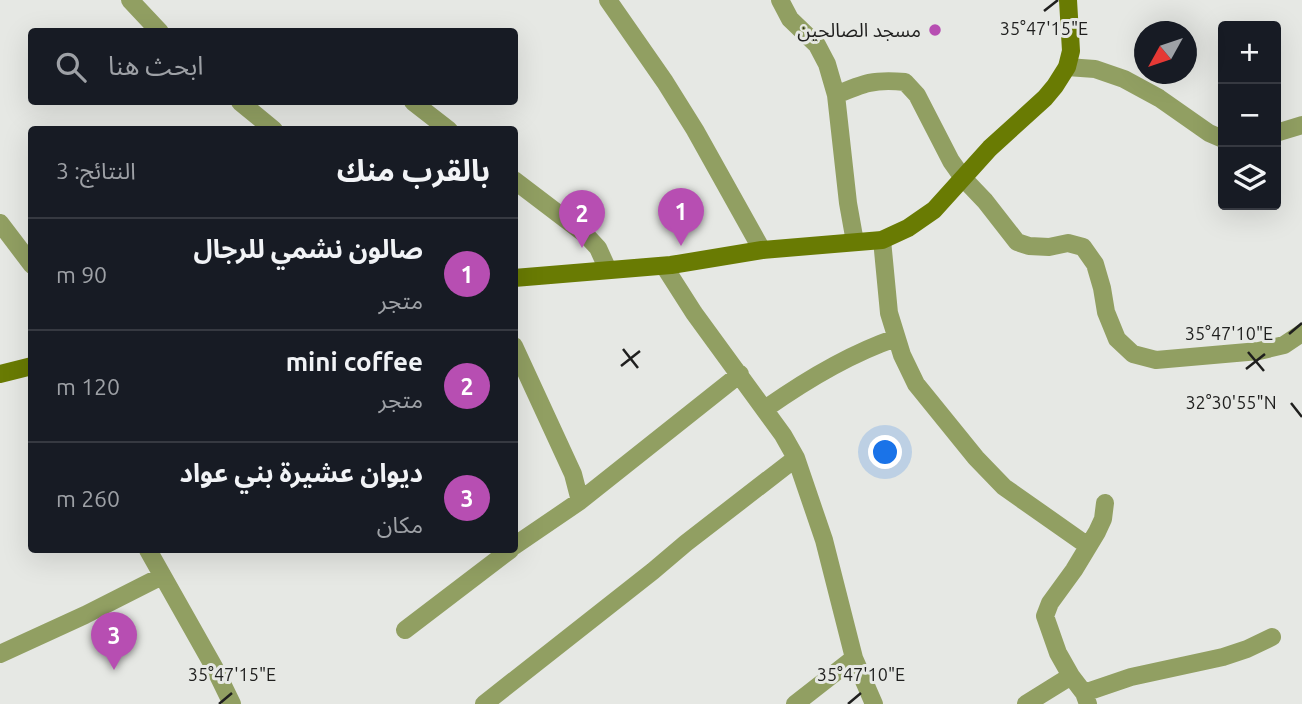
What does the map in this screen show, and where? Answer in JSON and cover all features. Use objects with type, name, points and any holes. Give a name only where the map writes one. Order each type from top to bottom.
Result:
[{"type":"street","points":[[130,0],[156,28]]},
{"type":"street","points":[[608,0],[665,82],[762,250]]},
{"type":"street","points":[[780,0],[790,19],[817,45],[827,64],[836,95],[855,242]]},
{"type":"street","points":[[518,278],[664,266],[762,250],[882,240],[908,228],[934,210],[990,148],[1055,86],[1067,67],[1071,51],[1068,0]]},
{"type":"street","points":[[1067,67],[1095,69],[1124,79],[1159,98],[1218,137]]},
{"type":"street","points":[[836,95],[869,82],[905,82],[917,95],[951,161],[1017,242],[1029,246],[1049,247],[1068,243],[1083,247],[1095,264],[1106,312],[1117,338],[1133,354],[1156,360],[1259,351],[1284,345],[1302,333]]},
{"type":"street","points":[[244,105],[269,126]]},
{"type":"street","points":[[417,105],[444,126]]},
{"type":"street","points":[[1281,131],[1302,125]]},
{"type":"street","points":[[518,183],[585,234],[598,248],[608,270]]},
{"type":"street","points":[[0,223],[28,260]]},
{"type":"street","points":[[882,240],[889,313],[896,338],[916,384],[989,473],[1004,487],[1088,546]]},
{"type":"street","points":[[664,266],[694,313],[783,435],[796,458],[824,540],[854,658],[874,704]]},
{"type":"street","points":[[765,409],[821,372],[877,344],[896,338]]},
{"type":"street","points":[[518,355],[573,474],[580,501]]},
{"type":"street","points":[[0,374],[28,367]]},
{"type":"street","points":[[518,543],[580,501],[740,374]]},
{"type":"street","points":[[484,704],[796,458]]},
{"type":"street","points":[[1105,503],[1103,519],[1097,532],[1050,603],[1045,616],[1058,653],[1086,699],[1131,677],[1223,657],[1272,637]]},
{"type":"street","points":[[150,553],[232,704]]},
{"type":"street","points":[[405,630],[499,553]]},
{"type":"street","points":[[0,654],[162,576]]},
{"type":"street","points":[[795,704],[854,658]]},
{"type":"street","points":[[1026,704],[1071,677]]},
{"type":"place","name":"مسجد الصالحين","points":[[935,30]]},
{"type":"place","name":"صالون نشمي للرجال","points":[[681,246]]},
{"type":"place","name":"mini coffee","points":[[582,248]]},
{"type":"place","name":"ديوان عشيرة بني عواد","points":[[114,670]]}]
